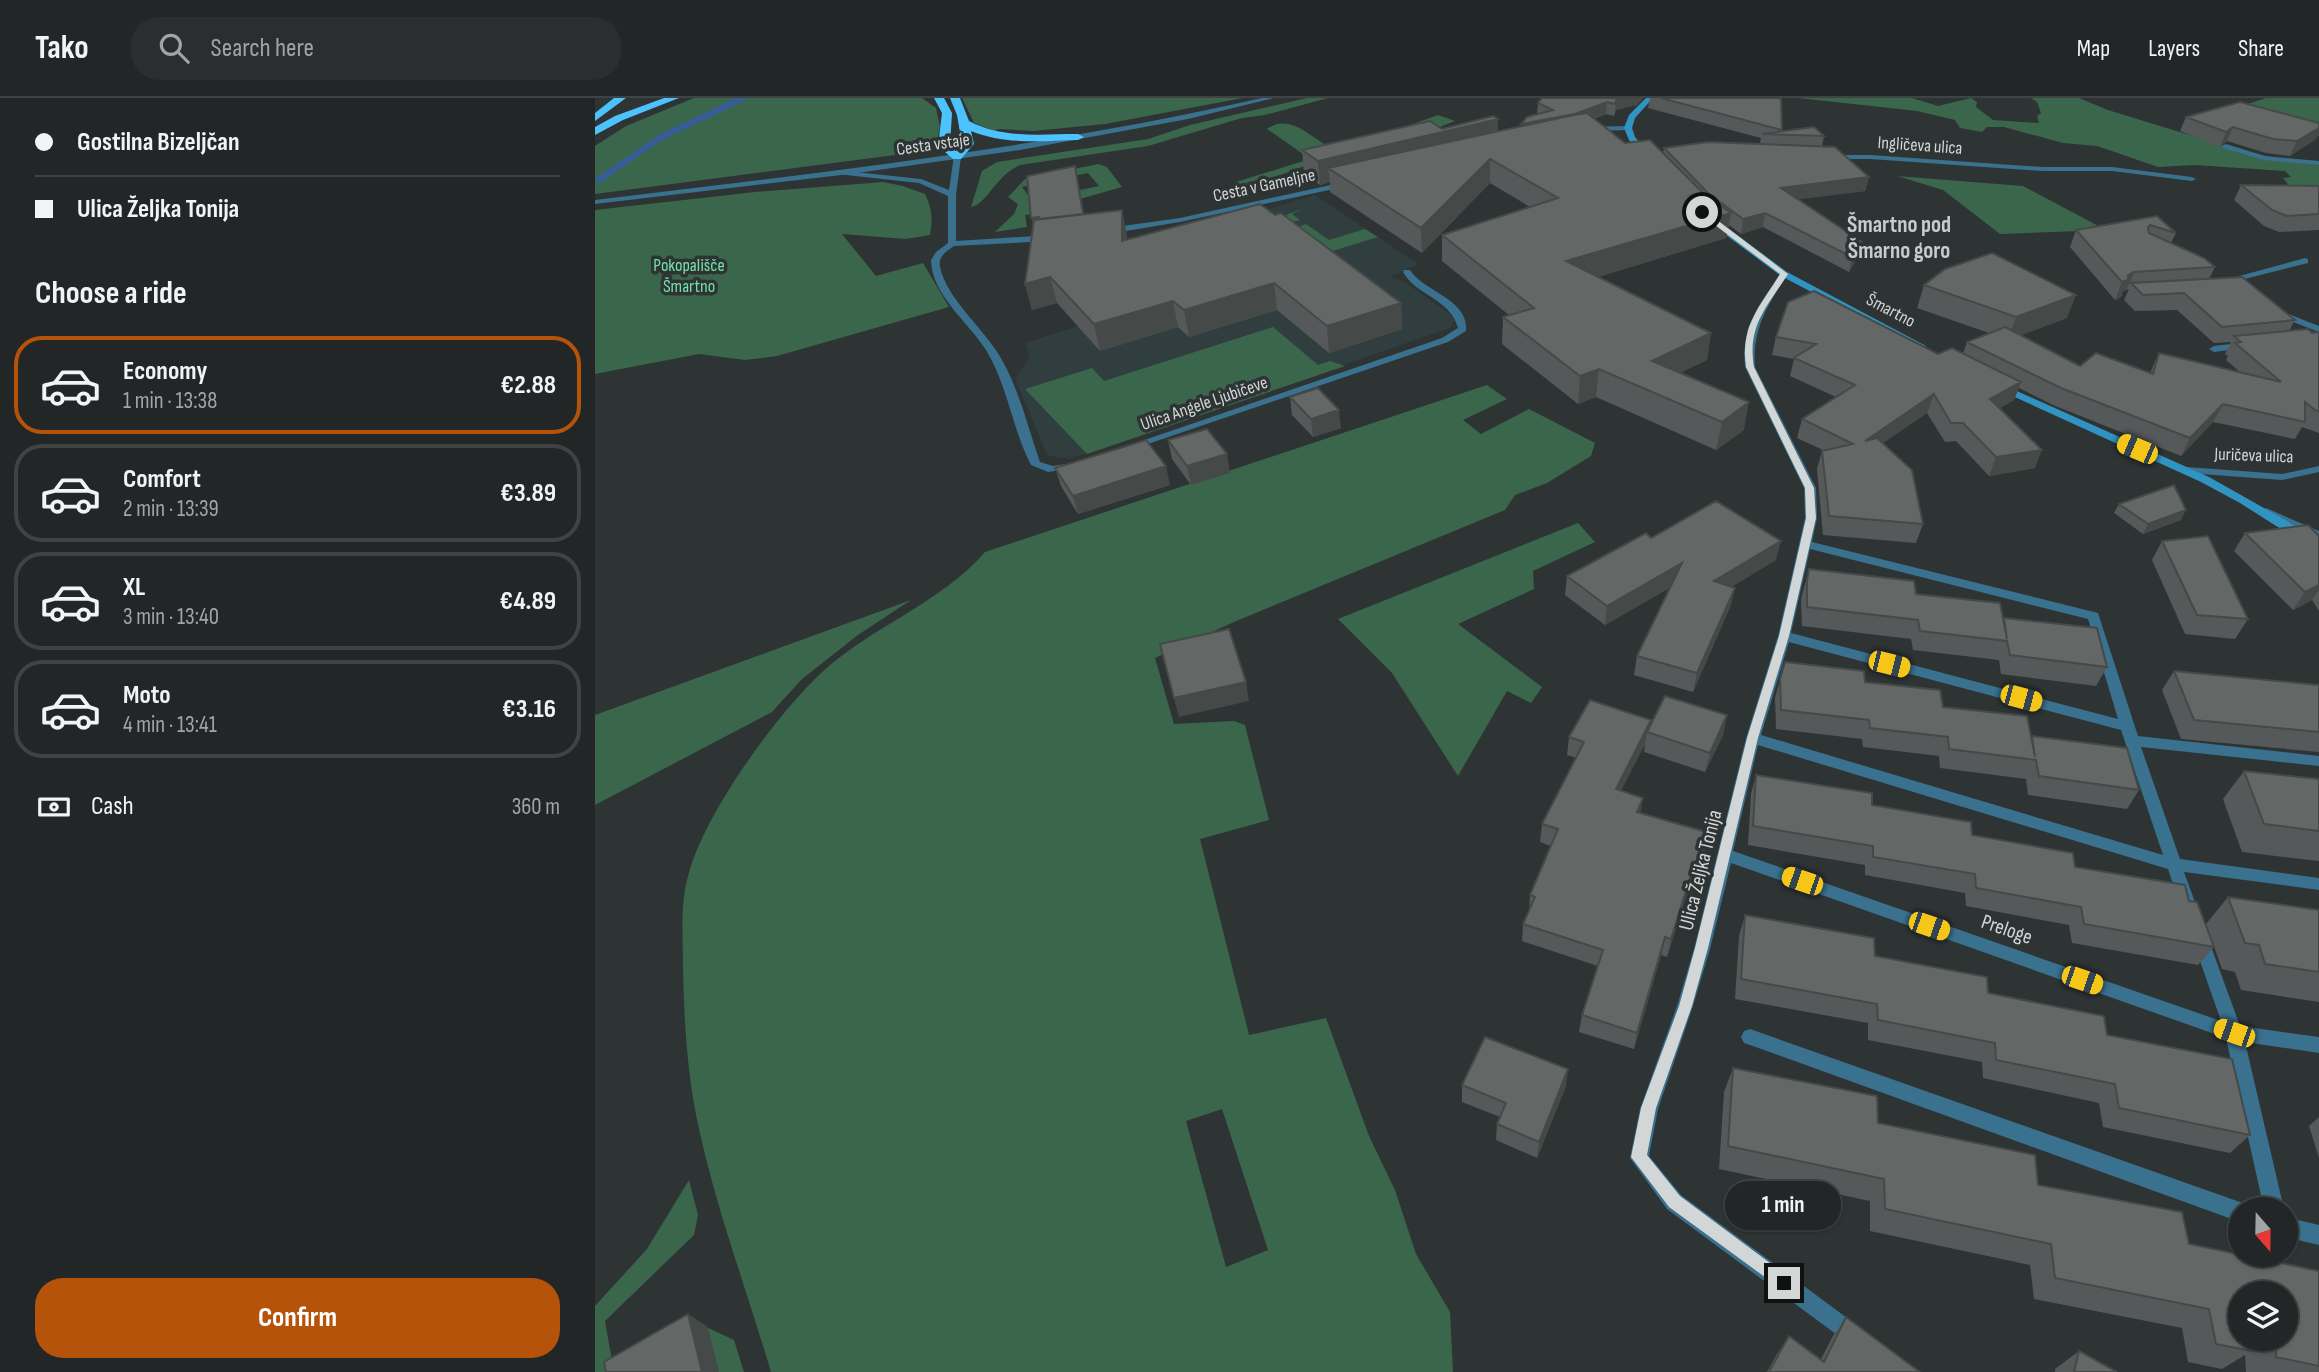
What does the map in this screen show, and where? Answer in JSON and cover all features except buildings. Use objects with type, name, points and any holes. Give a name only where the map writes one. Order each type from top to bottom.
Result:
[{"type":"highway","points":[[595,118],[621,98]]},
{"type":"highway","points":[[595,132],[619,118],[674,98]]},
{"type":"highway","points":[[939,98],[947,113],[944,146],[947,151],[957,156],[968,144],[955,98]]},
{"type":"highway","points":[[964,123],[975,130],[999,136],[1078,137]]},
{"type":"main road","points":[[1650,98],[1632,117],[1628,128],[1632,138],[1657,166]]},
{"type":"main road","name":"Šmartno","points":[[1702,212],[1784,274],[1934,352]]},
{"type":"main road","points":[[1990,382],[2087,428],[2187,470],[2261,508],[2319,549]]},
{"type":"street","name":"Cesta vstaje","points":[[595,202],[957,156],[1176,120],[1271,98]]},
{"type":"street","points":[[1576,131],[1628,128]]},
{"type":"street","points":[[2226,146],[2264,159],[2319,163]]},
{"type":"street","points":[[1646,154],[1658,153]]},
{"type":"street","points":[[951,244],[952,195],[957,156]]},
{"type":"street","name":"Ingličeva ulica","points":[[1817,157],[1870,157],[2054,170],[2112,169],[2192,179]]},
{"type":"street","points":[[837,172],[921,181],[952,195]]},
{"type":"street","name":"Cesta v Gameljne","points":[[1093,233],[1180,220],[1361,180]]},
{"type":"street","points":[[1054,238],[951,244],[939,252],[935,259],[936,270],[942,283],[991,349],[1038,467],[1051,469],[1083,463]]},
{"type":"street","points":[[2236,288],[2222,282],[2305,261]]},
{"type":"street","name":"Ulica Angele Ljubičeve","points":[[1122,449],[1445,340],[1464,329],[1462,317],[1411,279],[1407,272]]},
{"type":"street","name":"Ulica Željka Tonija","points":[[1784,274],[1750,330],[1747,349],[1750,367],[1810,488],[1811,518],[1784,636],[1753,738],[1726,855],[1685,1006],[1649,1108],[1639,1157],[1674,1202],[1871,1348]]},
{"type":"street","points":[[2273,311],[2319,329]]},
{"type":"street","points":[[2214,349],[2253,345]]},
{"type":"street","name":"Juričeva ulica","points":[[2187,470],[2282,477],[2319,469]]},
{"type":"street","points":[[2261,508],[2319,535]]},
{"type":"street","points":[[1806,544],[2094,616],[2173,864],[2234,1033],[2271,1197]]},
{"type":"street","points":[[1784,636],[2127,726]]},
{"type":"street","points":[[1753,738],[2173,864],[2319,884]]},
{"type":"street","points":[[2133,741],[2319,761]]},
{"type":"street","name":"Preloge","points":[[1726,855],[2234,1033],[2319,1045]]},
{"type":"street","points":[[1750,1037],[2228,1208]]},
{"type":"street","points":[[2298,1230],[2319,1235]]},
{"type":"shaded area","points":[[1315,195],[1418,264],[1390,277],[1402,280],[1451,315],[1454,321],[1450,328],[1069,459],[1047,455],[1015,378],[1030,357],[1025,343],[1122,312],[1171,239]]},
{"type":"green space","points":[[694,98],[922,98],[936,108],[940,127],[937,142],[903,154],[595,194],[595,146],[626,126]]},
{"type":"green space","points":[[962,98],[1243,98],[1105,124],[1033,131],[994,131],[974,123]]},
{"type":"green space","points":[[1307,98],[1328,98],[1265,115],[1242,118],[1148,146],[1020,165],[1004,175],[982,201],[971,207],[982,171],[997,162],[1148,139],[1190,125]]},
{"type":"green space","points":[[1798,98],[1912,98],[1938,106],[1971,98],[1977,102],[1976,107],[1993,120],[2039,123],[2037,116],[2041,113],[2037,102],[2031,98],[2079,98],[2108,110],[2261,157],[2319,163],[2319,199],[2300,199],[2283,178],[2291,177],[2285,171],[2194,165],[2158,167],[2097,146],[2063,143],[2004,127],[1987,127],[1982,132],[1960,128],[1955,120],[1917,111]]},
{"type":"green space","points":[[2266,98],[2319,98],[2319,136],[2233,109]]},
{"type":"green space","points":[[1438,115],[1455,121],[1425,133],[1315,162],[1246,188],[1236,182],[1310,159],[1267,129],[1274,125],[1282,123],[1297,127],[1324,144],[1399,129]]},
{"type":"green space","points":[[1098,164],[1107,167],[1122,187],[1059,205],[1059,211],[1025,215],[1027,227],[995,232],[1014,214],[1018,204],[1008,197],[1025,179]],"holes":[[[1088,173],[1099,186],[1032,200],[1022,187]]]},
{"type":"green space","points":[[1897,176],[2023,186],[2106,230],[2000,234],[1943,190]]},
{"type":"green space","name":"Pokopališče Šmartno","points":[[883,182],[925,194],[931,214],[930,235],[906,239],[842,234],[876,276],[923,263],[949,307],[777,356],[745,360],[699,354],[595,374],[595,210],[755,192]]},
{"type":"green space","points":[[1303,209],[1292,214],[1300,220],[1289,223],[1295,228],[1306,224],[1329,240],[1365,229],[1378,237],[1323,254],[1277,223],[1288,214]]},
{"type":"green space","points":[[1273,327],[1318,365],[1330,361],[1345,366],[1087,454],[1025,389],[1092,368],[1104,381]]},
{"type":"green space","points":[[1487,385],[1507,399],[1463,420],[1481,434],[1529,409],[1595,443],[1591,456],[1547,483],[1515,495],[1505,510],[1234,622],[1155,658],[1174,724],[1234,721],[1245,725],[1269,820],[1200,839],[1249,1035],[1326,1018],[1369,1136],[1395,1190],[1416,1254],[1450,1312],[1453,1372],[771,1372],[714,1190],[695,1109],[683,987],[685,887],[696,851],[709,824],[743,768],[782,715],[820,674],[840,657],[947,586],[985,552]],"holes":[[[1222,1109],[1268,1250],[1226,1267],[1186,1121]]]},
{"type":"green space","points":[[1578,523],[1595,542],[1533,571],[1534,589],[1458,624],[1542,687],[1531,703],[1507,691],[1458,776],[1392,673],[1338,619]]},
{"type":"green space","points":[[911,600],[858,635],[802,679],[772,712],[595,805],[595,715]]},
{"type":"green space","points":[[689,1180],[698,1215],[694,1235],[605,1321],[614,1372],[595,1372],[595,1306],[647,1249]]},
{"type":"green space","points":[[702,1325],[734,1340],[744,1372],[715,1372]]},
{"type":"waterway","points":[[599,180],[661,137],[743,98]]},
{"type":"district","name":"Šmartno pod Šmarno goro","points":[[1899,237]]},
{"type":"route","points":[[1702,212],[1784,274],[1750,330],[1747,349],[1750,367],[1810,488],[1811,518],[1784,636],[1753,738],[1702,948],[1685,1006],[1649,1108],[1639,1157],[1674,1202],[1784,1283]]}]
